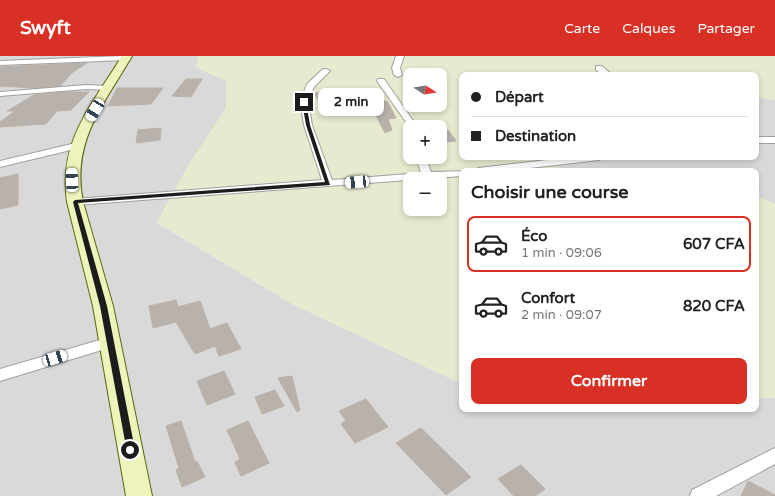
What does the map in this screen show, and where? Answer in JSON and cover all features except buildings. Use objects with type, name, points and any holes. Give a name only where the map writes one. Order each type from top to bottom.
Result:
[{"type":"street","points":[[398,75],[396,68],[400,56]]},
{"type":"street","points":[[0,63],[126,57]]},
{"type":"street","points":[[126,57],[81,133],[76,146],[72,172],[75,202],[103,306],[139,496]]},
{"type":"street","points":[[600,68],[605,72]]},
{"type":"street","points":[[326,72],[310,86],[304,102],[308,125],[328,184]]},
{"type":"street","points":[[380,81],[409,120]]},
{"type":"street","points":[[0,94],[86,87],[108,88]]},
{"type":"street","points":[[759,140],[775,140]]},
{"type":"street","points":[[0,164],[76,146]]},
{"type":"street","points":[[504,168],[573,160]]},
{"type":"street","points":[[447,174],[459,172]]},
{"type":"street","points":[[75,202],[403,178]]},
{"type":"street","points":[[0,375],[110,342]]},
{"type":"street","points":[[699,496],[775,455]]},
{"type":"shaded area","points":[[0,56],[198,56],[196,67],[226,81],[226,108],[188,166],[157,223],[292,304],[459,383],[459,412],[759,412],[759,398],[775,398],[775,496],[0,496]]},
{"type":"shaded area","points":[[759,97],[775,100],[775,204],[759,197],[759,168],[561,168],[541,165],[537,160],[759,160]]},
{"type":"green space","points":[[198,56],[775,56],[775,100],[759,97],[759,72],[459,72],[459,160],[537,160],[541,165],[561,168],[459,168],[459,383],[292,304],[157,222],[188,166],[226,108],[226,81],[196,67]]},
{"type":"green space","points":[[759,197],[775,204],[775,398],[759,398]]},
{"type":"route","points":[[130,450],[103,306],[75,202],[328,184],[308,125],[304,102]]}]
